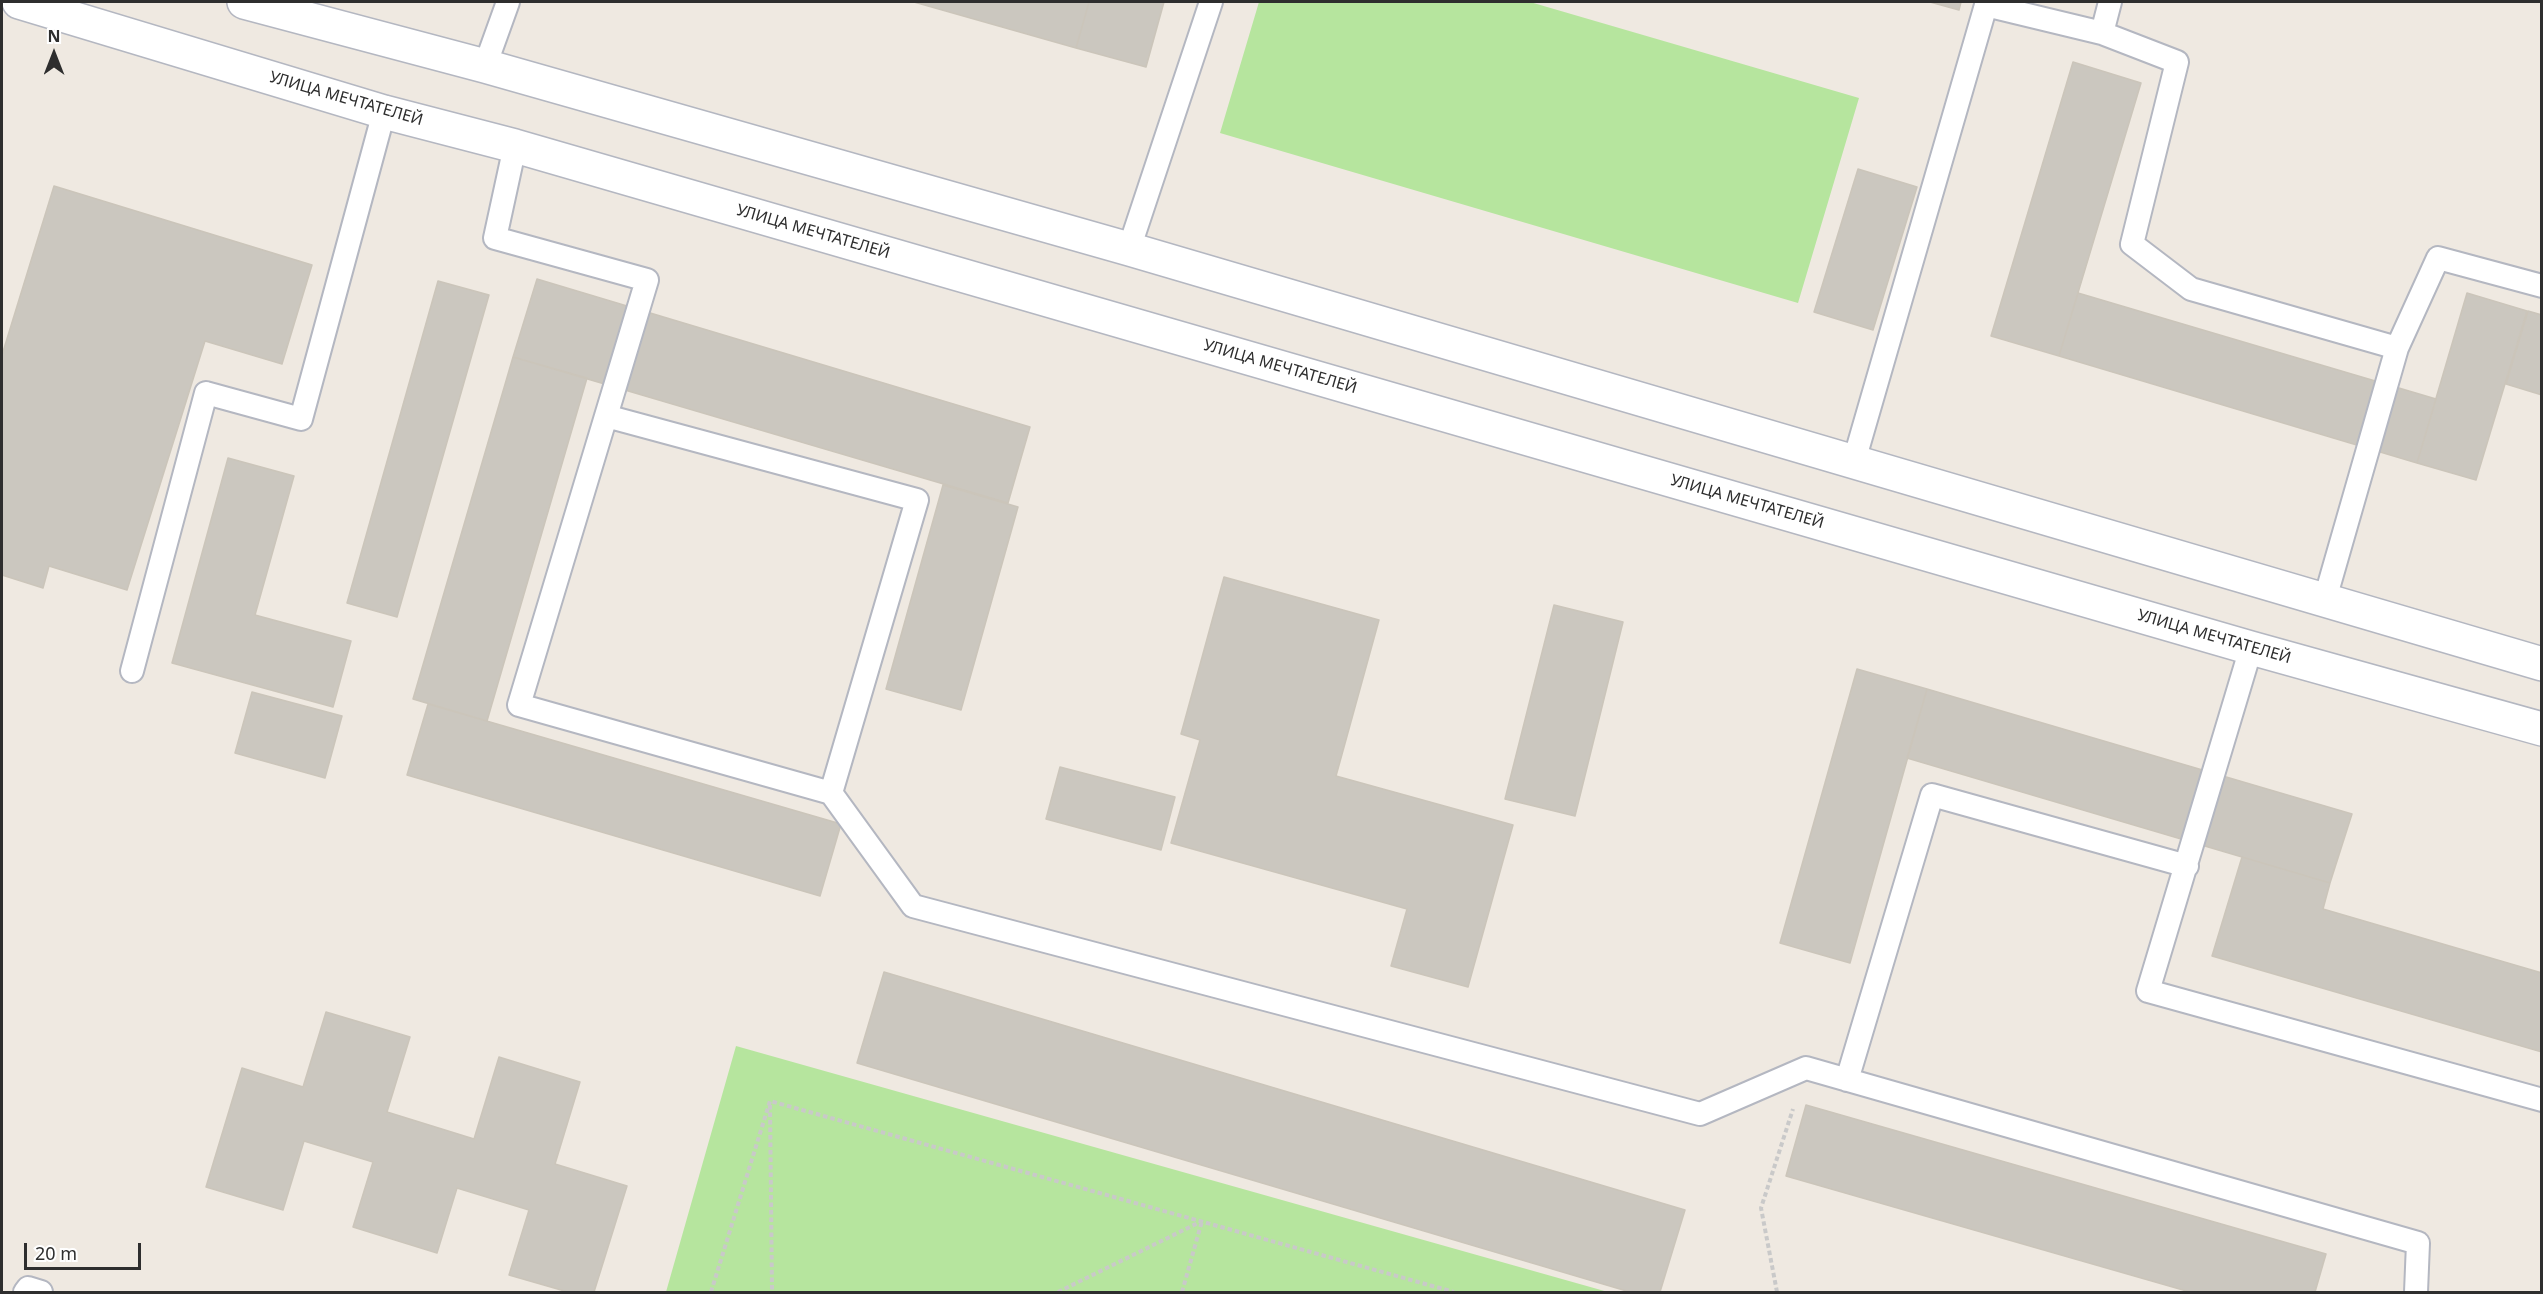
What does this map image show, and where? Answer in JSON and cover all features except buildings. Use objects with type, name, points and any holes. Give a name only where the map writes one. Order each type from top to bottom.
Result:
[{"type":"street","name":"УЛИЦА МЕЧТАТЕЛЕЙ","points":[[19,2],[384,112],[515,146],[2251,648],[2541,729]]},
{"type":"street","points":[[244,2],[485,66],[1129,249],[2541,664]]},
{"type":"lane","points":[[485,66],[508,2]]},
{"type":"lane","points":[[1129,249],[1211,2]]},
{"type":"lane","points":[[2102,33],[2110,2]]},
{"type":"lane","points":[[1854,461],[1986,5],[2102,33],[2177,62],[2132,244],[2191,289],[2397,348]]},
{"type":"lane","points":[[132,671],[206,393],[301,419],[384,112]]},
{"type":"lane","points":[[515,146],[495,238],[647,280],[519,705],[831,793],[913,906],[1700,1114],[1806,1068],[2418,1243],[2416,1293]]},
{"type":"lane","points":[[2325,599],[2397,348],[2438,258],[2541,286]]},
{"type":"lane","points":[[606,416],[917,500],[831,793]]},
{"type":"lane","points":[[2251,648],[2148,990],[2541,1100]]},
{"type":"lane","points":[[1847,1080],[1932,795],[2187,866]]},
{"type":"lane","points":[[25,1293],[28,1288],[41,1293]]},
{"type":"path","points":[[1777,1293],[1761,1208],[1806,1068]]},
{"type":"path","points":[[770,1101],[1454,1293]]},
{"type":"path","points":[[711,1293],[770,1101]]},
{"type":"path","points":[[770,1101],[772,1293]]},
{"type":"path","points":[[1058,1293],[1202,1221]]},
{"type":"path","points":[[1182,1293],[1202,1221]]},
{"type":"green space","points":[[1259,2],[1530,2],[1859,98],[1798,303],[1220,133]]},
{"type":"green space","points":[[736,1046],[1608,1292],[666,1292]]}]
